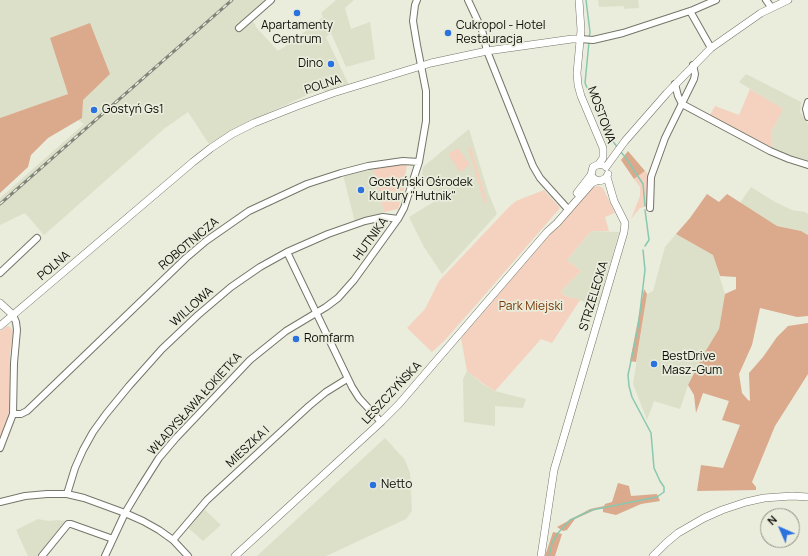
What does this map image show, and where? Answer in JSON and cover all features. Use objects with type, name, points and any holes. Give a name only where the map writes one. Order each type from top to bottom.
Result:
[{"type":"street","points":[[240,28],[271,0]]},
{"type":"street","name":"HUTNIKA","points":[[317,313],[338,298],[350,285],[398,219],[404,208],[420,162],[427,106],[422,66],[413,21],[417,0]]},
{"type":"street","points":[[468,0],[482,30],[487,51],[533,166],[540,178],[566,207]]},
{"type":"street","name":"MOSTOWA","points":[[579,0],[582,39],[578,84],[581,96],[603,148],[603,158],[599,164]]},
{"type":"street","name":"POLNA","points":[[0,326],[193,162],[232,134],[261,120],[297,106],[422,66],[487,51],[572,39],[593,40],[623,33],[690,11],[716,0]]},
{"type":"street","points":[[766,0],[771,7]]},
{"type":"street","points":[[606,167],[625,141],[667,93],[711,48],[771,7],[788,0]]},
{"type":"street","points":[[690,11],[711,48]]},
{"type":"street","points":[[650,208],[651,177],[665,138],[694,79],[695,74],[693,65]]},
{"type":"street","points":[[676,84],[678,96],[682,104],[770,151],[808,165]]},
{"type":"street","points":[[667,93],[678,96]]},
{"type":"street","points":[[808,102],[806,109],[808,117]]},
{"type":"street","points":[[603,148],[608,153],[616,153]]},
{"type":"street","name":"ROBOTNICZA","points":[[13,414],[21,414],[27,411],[186,258],[212,237],[249,211],[307,184],[341,173],[368,166],[403,161],[420,162]]},
{"type":"street","points":[[599,164],[606,167],[608,173],[604,180],[598,181],[591,175],[592,169],[599,164]]},
{"type":"street","name":"LESZCZYŃSKA","points":[[236,555],[381,422],[419,382],[547,232],[591,175]]},
{"type":"street","name":"STRZELECKA","points":[[607,177],[614,201]]},
{"type":"street","name":"LESZCZYŃSKA","points":[[547,232],[557,223],[592,183],[598,181]]},
{"type":"street","name":"STRZELECKA","points":[[541,556],[554,470],[624,232],[625,223],[614,201],[606,187],[598,181]]},
{"type":"street","name":"WILLOWA","points":[[67,494],[75,468],[94,432],[129,386],[157,354],[198,315],[231,287],[258,268],[287,252],[328,234],[364,221],[383,217],[398,219]]},
{"type":"street","points":[[0,273],[37,238]]},
{"type":"street","points":[[287,252],[347,379],[359,398],[381,422]]},
{"type":"street","points":[[0,303],[12,315],[16,322],[17,330],[14,363],[13,414],[0,448]]},
{"type":"street","name":"WŁADYSŁAWA ŁOKIETKA","points":[[105,556],[125,513],[159,458],[176,438],[233,377],[268,344],[286,331],[317,313]]},
{"type":"street","name":"MIESZKA I","points":[[173,540],[207,500],[263,448],[326,392],[347,379]]},
{"type":"street","points":[[0,502],[25,496],[48,494],[67,494],[84,498],[125,513],[159,530],[173,540],[188,556]]},
{"type":"street","points":[[655,554],[671,539],[686,528],[726,508],[764,498],[808,497]]},
{"type":"street","points":[[42,556],[68,524],[113,539]]},
{"type":"shaded area","points":[[0,0],[265,0],[247,16],[278,51],[323,17],[321,13],[336,0],[354,0],[345,8],[351,29],[370,22],[375,59],[346,67],[331,33],[326,37],[349,85],[325,92],[322,88],[266,114],[209,144],[188,112],[165,128],[44,235],[25,213],[0,225],[0,198],[84,124],[73,117],[70,111],[110,74],[50,38],[68,94],[0,118]]},
{"type":"shaded area","points":[[598,0],[638,0],[639,8],[624,9],[624,6],[599,7]]},
{"type":"shaded area","points":[[90,23],[110,74],[83,100],[82,118],[48,138],[31,155],[28,167],[0,193],[0,118],[68,94],[50,38]]},
{"type":"shaded area","points":[[746,74],[801,102],[800,112],[808,124],[808,162],[771,148],[771,132],[782,109],[739,82]]},
{"type":"shaded area","points":[[469,129],[488,192],[497,214],[442,274],[424,247],[409,217],[437,200],[422,175],[423,167]]},
{"type":"shaded area","points":[[628,151],[645,171],[634,179],[621,160]]},
{"type":"shaded area","points":[[373,168],[384,212],[355,222],[343,175]]},
{"type":"shaded area","points":[[751,187],[775,202],[792,210],[805,212],[808,214],[808,235],[801,231],[777,226],[740,203]]},
{"type":"shaded area","points":[[707,194],[719,202],[727,194],[777,226],[801,231],[808,235],[808,316],[797,317],[760,308],[752,345],[739,374],[742,393],[750,401],[749,373],[763,357],[777,337],[788,326],[808,323],[808,374],[775,426],[752,482],[756,487],[756,490],[697,491],[701,465],[723,468],[740,425],[722,420],[729,401],[703,393],[696,413],[694,395],[688,385],[719,329],[725,294],[736,289],[736,277],[720,276],[713,255],[676,234],[690,218]]},
{"type":"shaded area","points":[[591,231],[619,232],[598,306],[565,296],[561,291],[581,271],[567,260]]},
{"type":"shaded area","points":[[676,234],[713,255],[725,294],[719,329],[688,385],[680,409],[654,401],[647,420],[633,384],[647,294],[653,291],[665,247]]},
{"type":"shaded area","points":[[644,289],[647,294],[636,362],[630,361]]},
{"type":"shaded area","points":[[467,371],[483,384],[495,391],[526,399],[523,408],[495,406],[495,426],[464,422],[463,379]]},
{"type":"shaded area","points":[[385,438],[405,460],[410,473],[412,511],[406,519],[326,556],[257,556]]},
{"type":"shaded area","points":[[618,483],[629,486],[631,496],[657,494],[660,501],[641,504],[616,515],[603,512],[603,509],[597,509],[575,519],[567,530],[563,531],[557,527],[590,509],[604,506],[605,504],[612,502]]},
{"type":"shaded area","points":[[203,508],[221,525],[203,541],[186,526]]},
{"type":"shaded area","points":[[38,519],[48,521],[65,521],[37,556],[28,556],[16,530]]},
{"type":"shaded area","points":[[553,532],[562,534],[555,556],[545,556]]},
{"type":"green space","points":[[750,89],[783,109],[771,132],[771,148],[710,115],[715,106],[739,115]]},
{"type":"green space","points":[[471,147],[487,202],[484,203],[468,148]]},
{"type":"green space","points":[[458,148],[470,165],[460,172],[448,154]]},
{"type":"green space","points":[[407,164],[405,178],[407,180],[398,209],[384,212],[373,168]]},
{"type":"green space","points":[[645,171],[648,174],[648,206],[640,208],[631,219],[640,196],[640,187],[634,179]]},
{"type":"green space","name":"Park Miejski","points":[[597,186],[603,188],[615,213],[605,217],[609,231],[591,231],[567,260],[581,271],[561,291],[565,296],[580,300],[552,343],[541,339],[495,391],[467,371],[461,338],[550,234],[591,189]]},
{"type":"green space","points":[[544,190],[560,208],[444,341],[432,352],[407,328],[425,309],[439,281],[509,207],[516,201]]},
{"type":"green space","points":[[7,326],[13,331],[10,353],[10,407],[7,423],[0,440],[0,331]]},
{"type":"waterway","points":[[586,0],[590,32],[589,39]]},
{"type":"waterway","points":[[589,42],[585,83],[607,133],[617,147]]},
{"type":"waterway","points":[[620,151],[643,184],[645,206]]},
{"type":"waterway","points":[[645,210],[649,240],[645,246]]},
{"type":"waterway","points":[[549,556],[552,543],[558,533],[570,520],[592,510],[657,497],[664,492],[664,487],[654,468],[651,433],[632,397],[628,375],[638,328],[645,270],[643,250]]},
{"type":"railway","points":[[0,204],[232,0]]},
{"type":"place","name":"Apartamenty Centrum","points":[[297,13]]},
{"type":"place","name":"Cukropol - Hotel Restauracja","points":[[448,33]]},
{"type":"place","name":"Dino","points":[[331,64]]},
{"type":"place","name":"Gostyń Gs1","points":[[94,110]]},
{"type":"place","name":"Gostyński Ośrodek Kultury \"Hutnik\"","points":[[361,190]]},
{"type":"place","name":"Romfarm","points":[[296,339]]},
{"type":"place","name":"BestDrive Masz-Gum","points":[[654,364]]},
{"type":"place","name":"Netto","points":[[373,485]]}]
